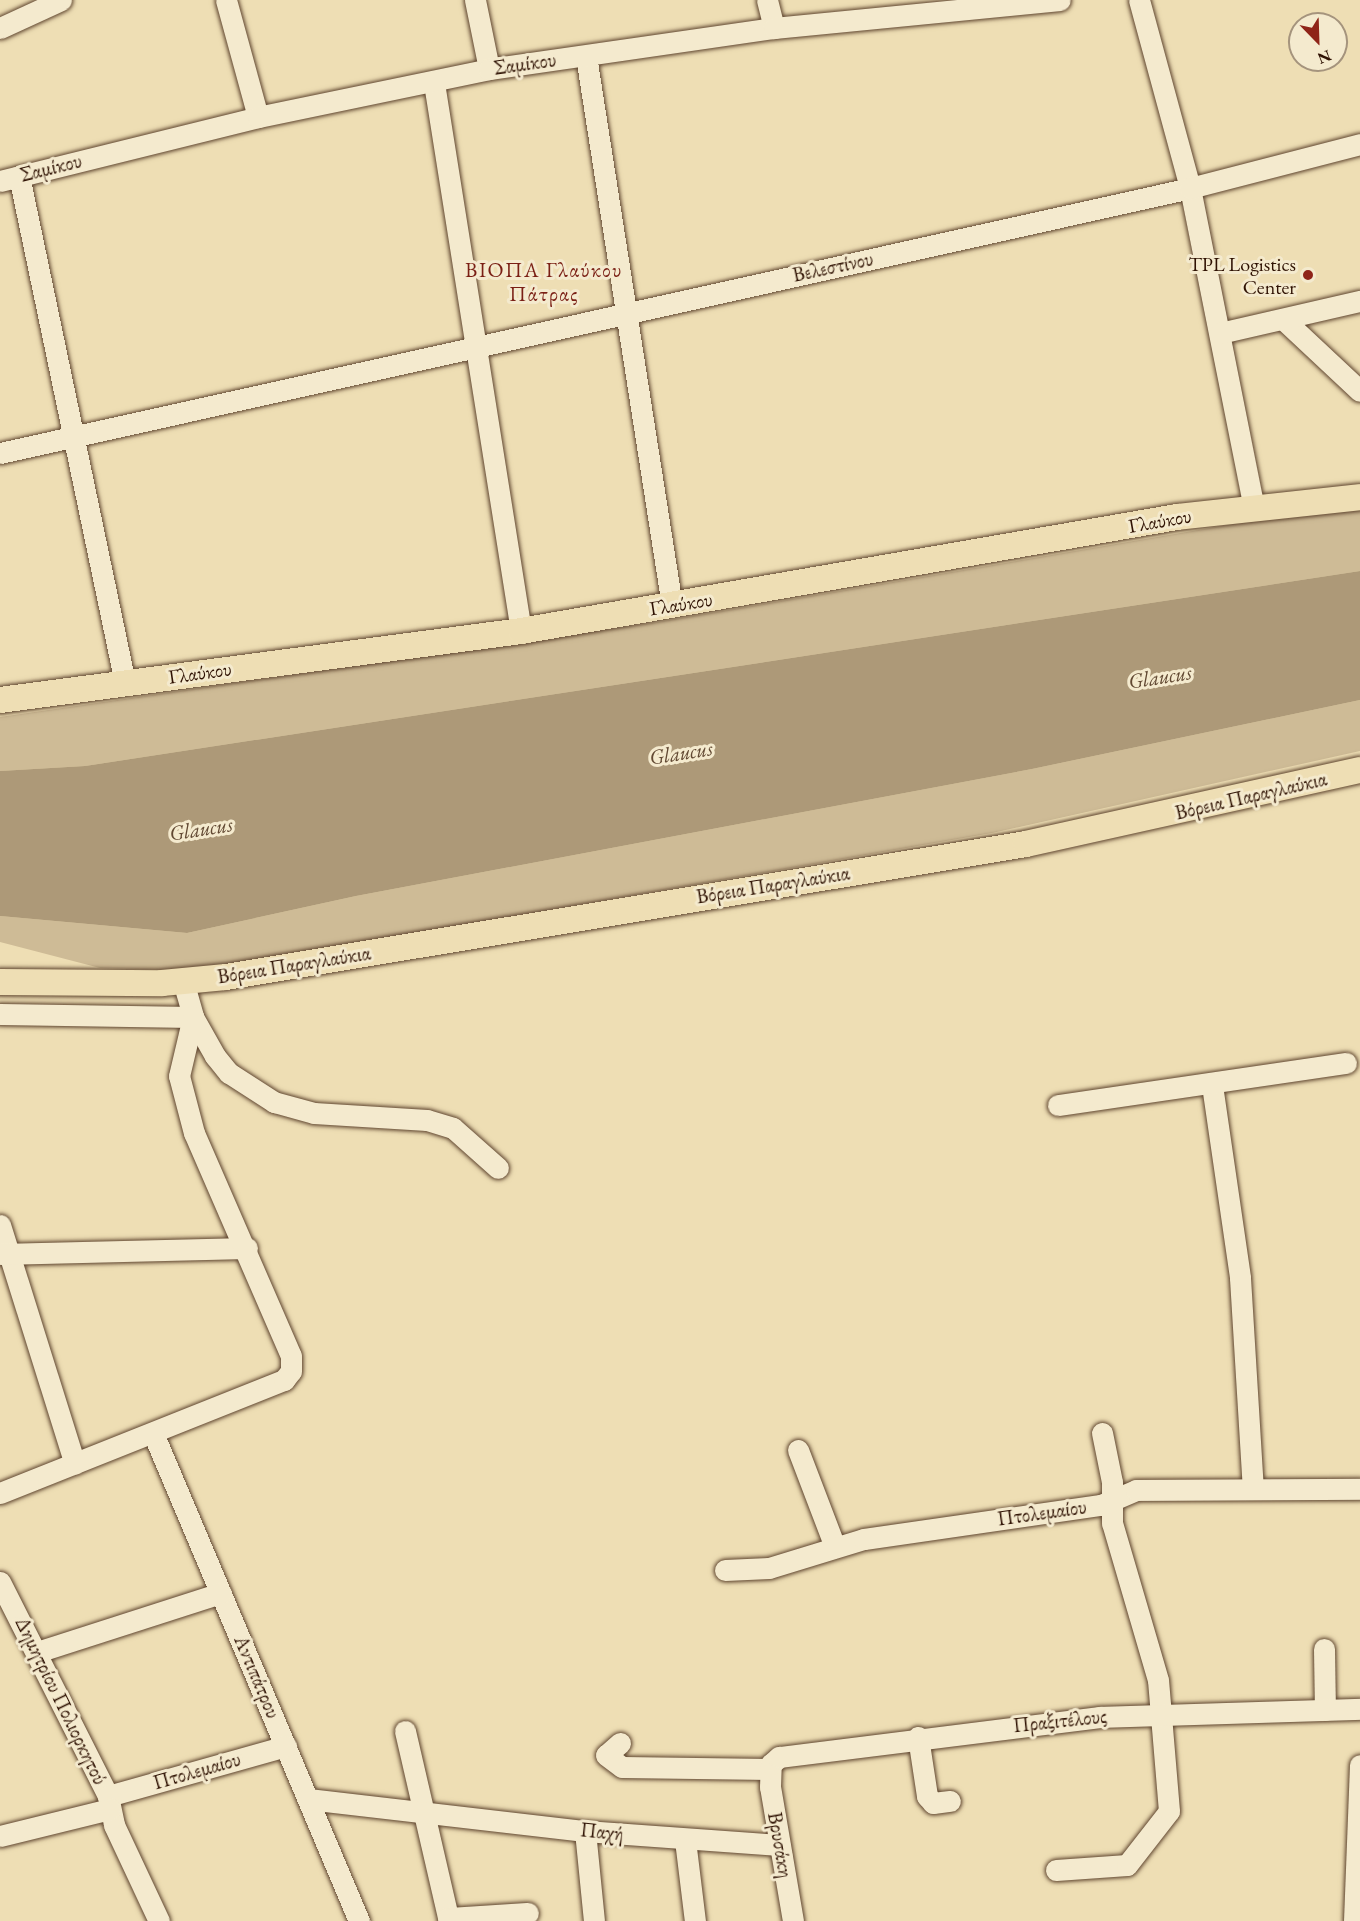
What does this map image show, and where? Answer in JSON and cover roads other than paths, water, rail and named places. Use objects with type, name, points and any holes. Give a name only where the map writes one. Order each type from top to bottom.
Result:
[{"type":"main road","name":"Γλαύκου","points":[[0,700],[521,631],[1254,507],[1360,497]]},
{"type":"main road","name":"Βόρεια Παραγλαύκια","points":[[0,982],[183,981],[1026,844],[1360,770]]},
{"type":"street","points":[[0,27],[61,0]]},
{"type":"street","points":[[226,0],[258,117]]},
{"type":"street","points":[[475,0],[489,69]]},
{"type":"street","points":[[767,0],[774,28]]},
{"type":"street","name":"Σαμίκου","points":[[9,179],[258,117],[489,69],[586,57],[774,28],[1060,0]]},
{"type":"street","points":[[1139,0],[1190,188],[1254,507]]},
{"type":"street","points":[[586,57],[672,606]]},
{"type":"street","points":[[434,82],[521,631]]},
{"type":"street","name":"Βελεστίνου","points":[[0,453],[1190,188],[1360,144]]},
{"type":"street","points":[[9,179],[74,438],[125,683]]},
{"type":"street","points":[[1220,333],[1360,301]]},
{"type":"street","points":[[1283,319],[1360,391]]},
{"type":"street","points":[[183,981],[193,1017],[229,1073],[274,1102],[314,1113],[427,1120],[453,1128],[498,1167]]},
{"type":"street","points":[[0,1014],[193,1017]]},
{"type":"street","points":[[0,1493],[284,1380],[291,1371],[291,1356],[247,1248],[194,1133],[179,1076],[193,1017]]},
{"type":"street","points":[[1058,1105],[1212,1085],[1346,1063]]},
{"type":"street","points":[[1212,1085],[1240,1278],[1253,1489]]},
{"type":"street","points":[[0,1225],[4,1254],[75,1464]]},
{"type":"street","points":[[4,1254],[247,1248]]},
{"type":"street","name":"Αντιπάτρου","points":[[153,1433],[359,1921]]},
{"type":"street","points":[[1056,1869],[1127,1865],[1166,1816],[1161,1712],[1154,1661],[1113,1529],[1102,1433]]},
{"type":"street","points":[[798,1450],[835,1547]]},
{"type":"street","name":"Πτολεμαίου","points":[[725,1570],[769,1568],[835,1547],[1111,1501],[1142,1489],[1360,1489]]},
{"type":"street","name":"Δημητρίου Πολιορκητού","points":[[0,1582],[38,1652],[109,1803],[159,1921]]},
{"type":"street","points":[[38,1652],[221,1593]]},
{"type":"street","points":[[1324,1649],[1325,1710]]},
{"type":"street","name":"Πραξιτέλους","points":[[770,1769],[779,1757],[918,1737],[1161,1712],[1360,1709]]},
{"type":"street","points":[[405,1731],[448,1919],[528,1913]]},
{"type":"street","points":[[918,1737],[927,1796],[933,1803],[950,1801]]},
{"type":"street","points":[[620,1743],[606,1755],[622,1767],[770,1769]]},
{"type":"street","name":"Πτολεμαίου","points":[[0,1836],[286,1746]]},
{"type":"street","points":[[1354,1921],[1360,1765]]},
{"type":"street","name":"Βρυσάκη","points":[[770,1769],[790,1921]]},
{"type":"street","name":"Παχή","points":[[308,1799],[685,1840],[779,1845]]},
{"type":"street","points":[[585,1830],[594,1921]]},
{"type":"street","points":[[685,1840],[695,1921]]},
{"type":"water","name":"Glaucus","points":[[1360,571],[1360,700],[1032,769],[356,896],[187,933],[0,916],[0,771],[85,766]]},
{"type":"place","name":"TPL Logistics Center","points":[[1308,275]]},
{"type":"district","name":"ΒΙΟΠΑ Γλαύκου Πάτρας","points":[[544,282]]}]
